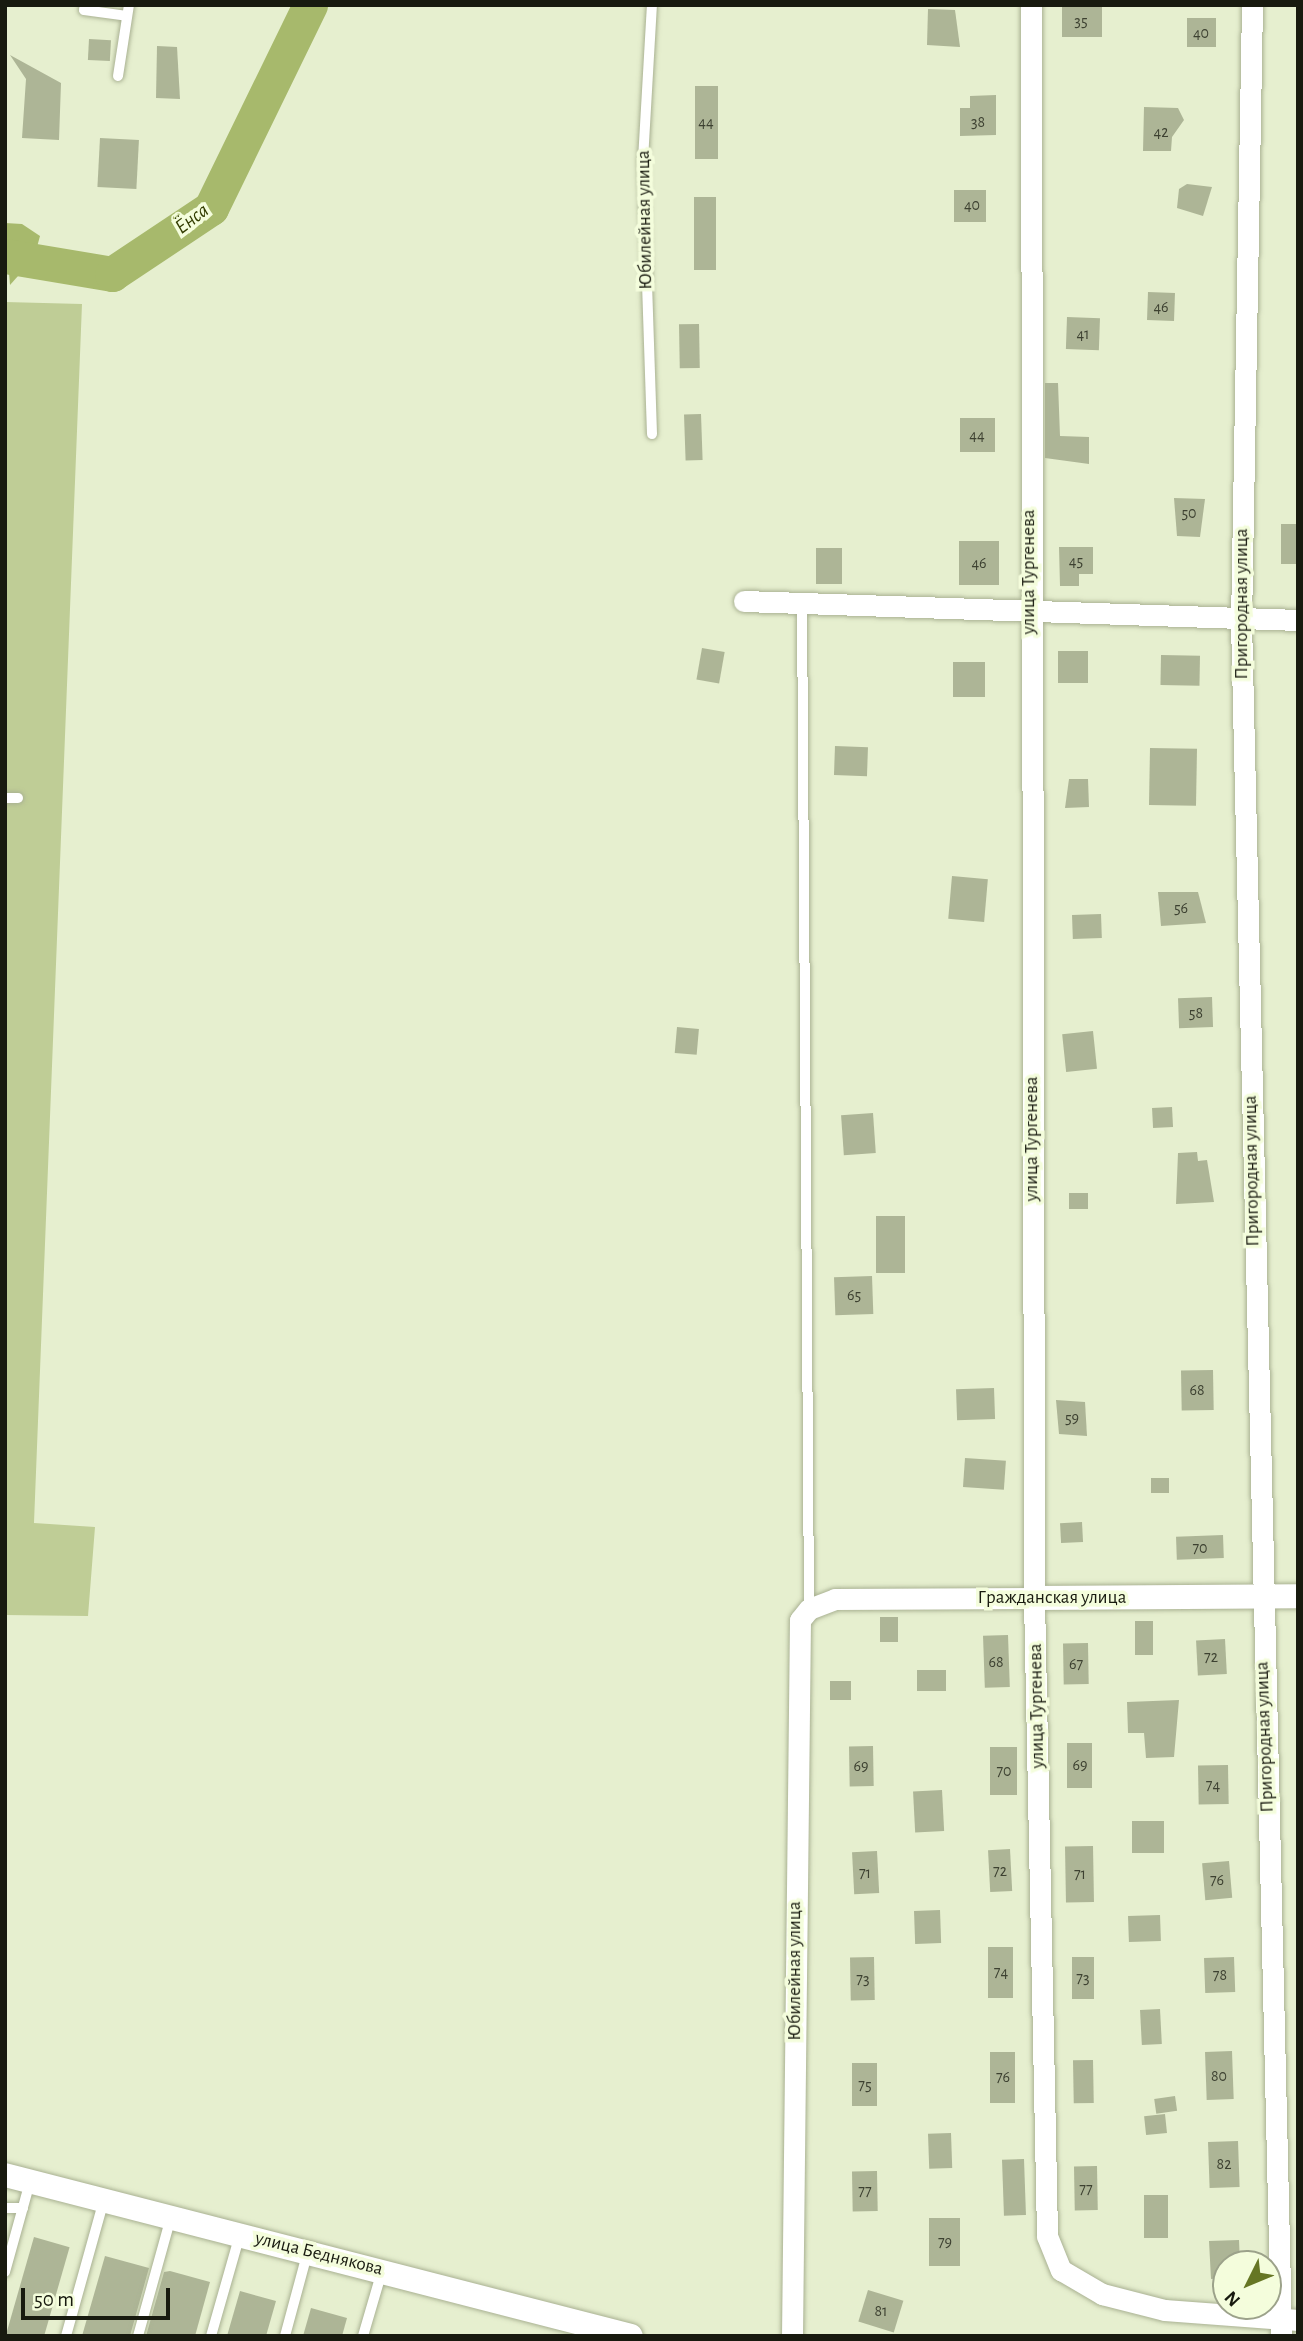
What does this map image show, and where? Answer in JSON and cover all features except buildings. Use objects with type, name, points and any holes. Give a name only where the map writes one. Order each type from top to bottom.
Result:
[{"type":"street","name":"улица Тургенева","points":[[1031,5],[1029,614],[1034,1598],[1048,2236],[1061,2270],[1102,2294],[1166,2310],[1286,2325]]},
{"type":"street","name":"Пригородная улица","points":[[1252,5],[1241,621],[1261,1597],[1286,2325]]},
{"type":"street","points":[[744,601],[1015,609],[1029,614],[1241,621],[1298,620]]},
{"type":"street","name":"Гражданская улица","points":[[809,1609],[835,1599],[1298,1596]]},
{"type":"street","name":"Юбилейная улица","points":[[792,2336],[797,1634],[809,1609]]},
{"type":"street","name":"улица Беднякова","points":[[5,2175],[631,2336]]},
{"type":"lane","points":[[85,5],[84,10],[128,11],[118,76]]},
{"type":"lane","name":"Юбилейная улица","points":[[652,5],[643,160],[652,434]]},
{"type":"lane","points":[[802,603],[809,1609]]},
{"type":"lane","points":[[5,797],[18,798]]},
{"type":"lane","points":[[5,2272],[30,2182]]},
{"type":"lane","points":[[66,2336],[104,2200]]},
{"type":"lane","points":[[5,2208],[23,2207]]},
{"type":"lane","points":[[138,2336],[171,2217]]},
{"type":"lane","points":[[211,2336],[240,2234]]},
{"type":"lane","points":[[285,2336],[308,2251]]},
{"type":"lane","points":[[363,2336],[382,2271]]},
{"type":"shaded area","points":[[5,223],[22,224],[40,236],[34,258],[10,285]]},
{"type":"shaded area","points":[[5,302],[82,304],[34,1523],[95,1527],[88,1616],[5,1615]]},
{"type":"waterway","name":"Ёнса","points":[[5,256],[112,274],[211,208],[310,5]]}]
